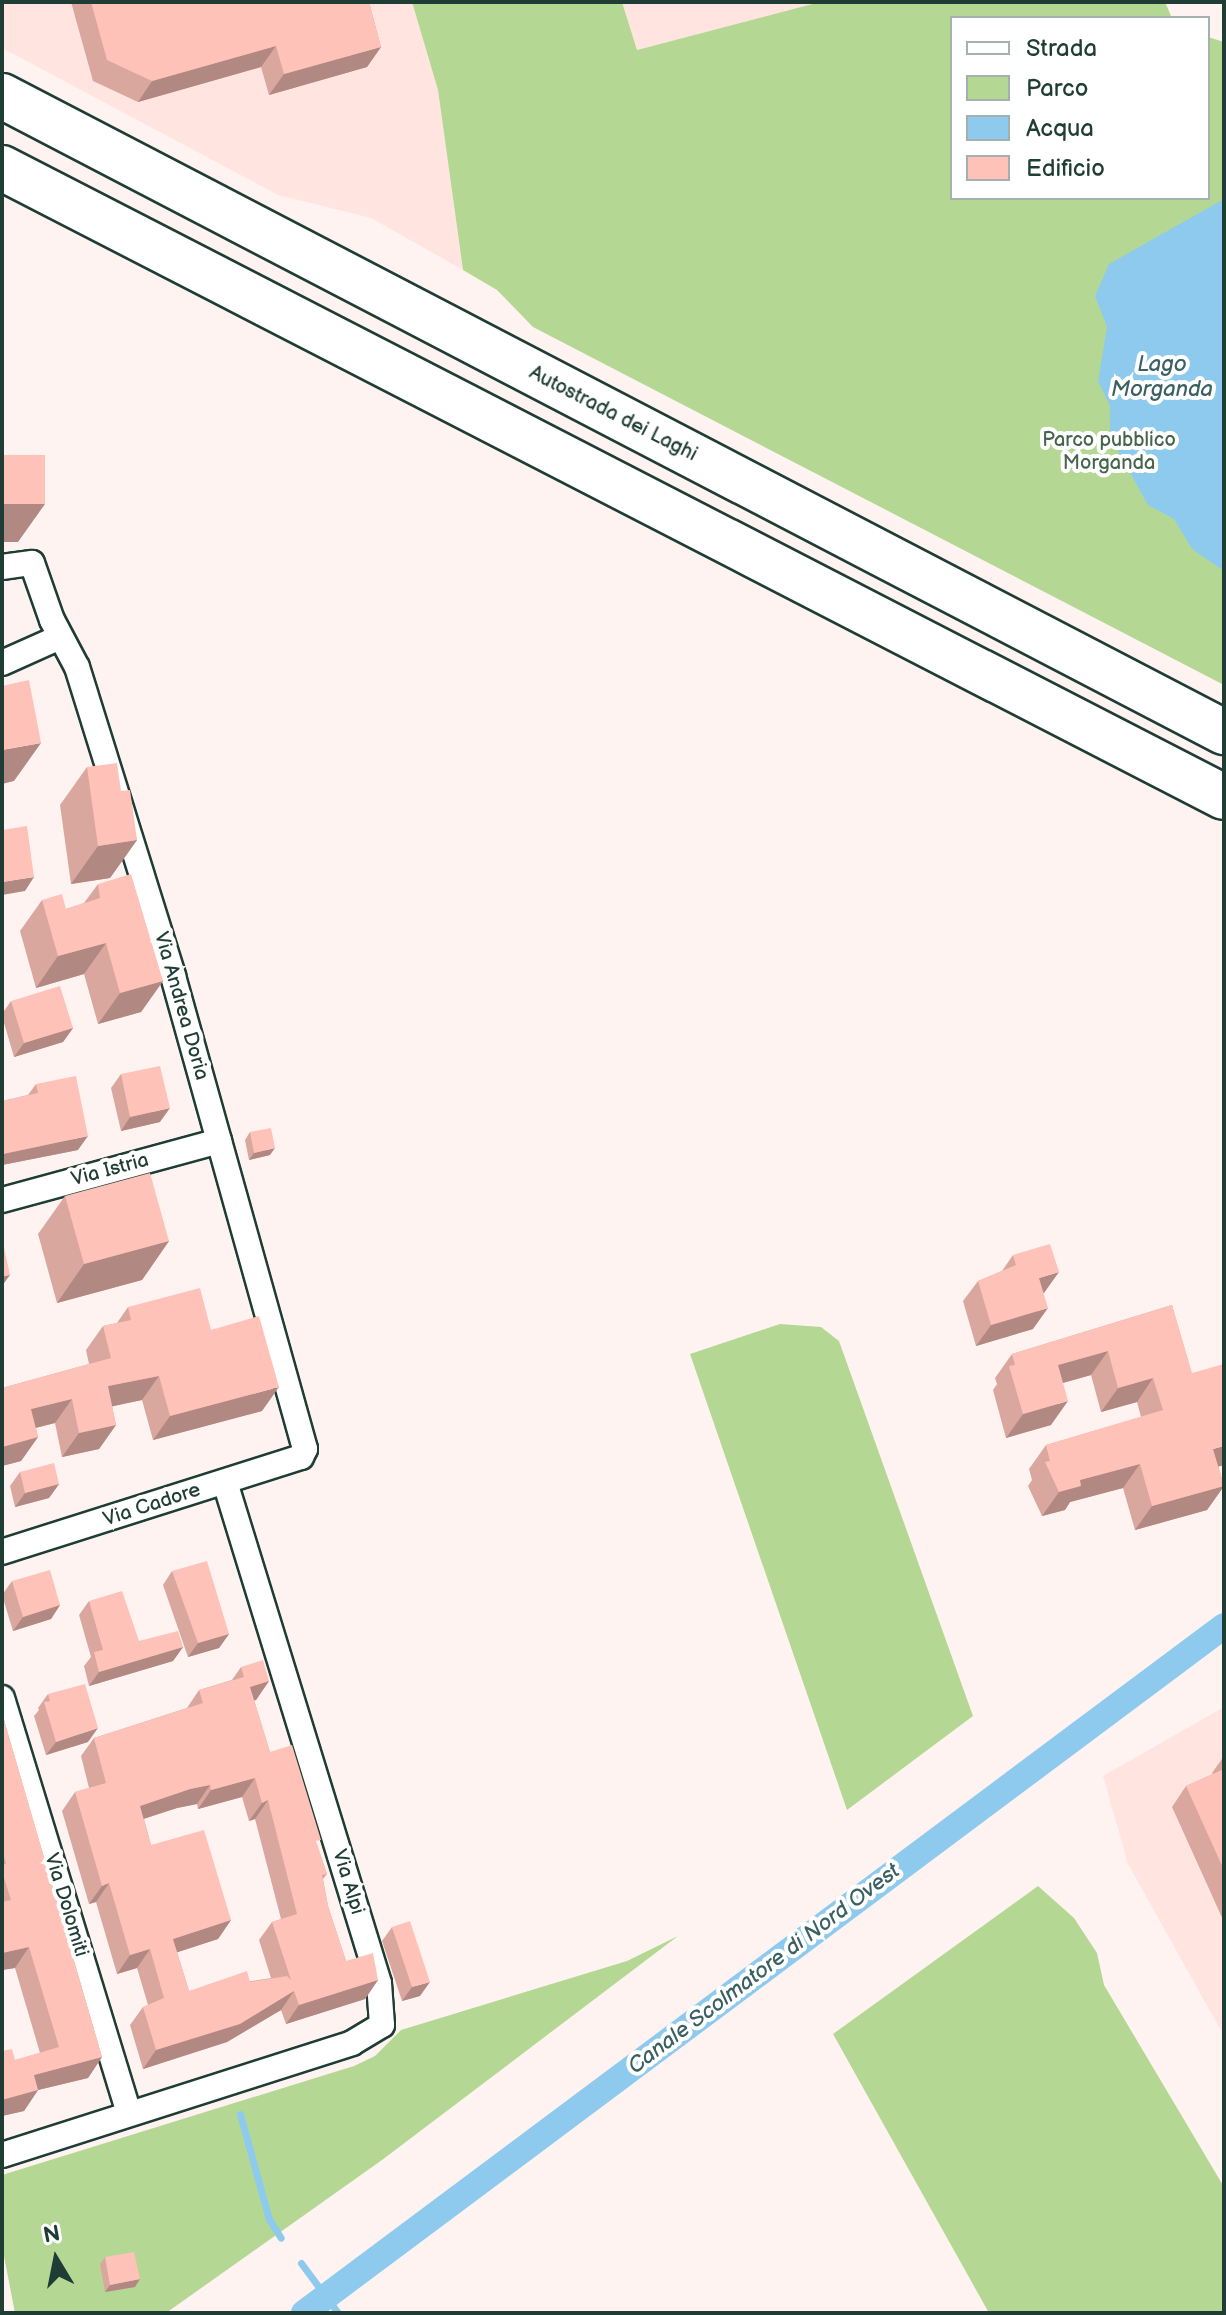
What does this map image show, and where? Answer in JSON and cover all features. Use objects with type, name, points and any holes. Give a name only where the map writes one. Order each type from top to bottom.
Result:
[{"type":"highway","name":"Autostrada dei Laghi","points":[[2,96],[1224,732]]},
{"type":"highway","points":[[2,168],[1224,797]]},
{"type":"street","name":"Via Andrea Doria","points":[[2,567],[32,563],[60,637],[77,667],[302,1428],[301,1457]]},
{"type":"street","points":[[2,663],[60,637]]},
{"type":"street","name":"Via Istria","points":[[2,1200],[219,1141]]},
{"type":"street","name":"Via Cadore","points":[[2,1552],[301,1457]]},
{"type":"street","name":"Via Alpi","points":[[129,2113],[352,2043],[382,2025],[379,1983],[225,1482]]},
{"type":"street","name":"Via Dolomiti","points":[[2,1698],[129,2113]]},
{"type":"street","points":[[2,2155],[129,2113]]},
{"type":"shaded area","points":[[2,2],[412,2],[438,90],[463,270],[371,218],[278,195],[2,48]]},
{"type":"shaded area","points":[[622,2],[820,2],[637,50]]},
{"type":"shaded area","points":[[1224,1707],[1224,2036],[1128,1864],[1103,1776]]},
{"type":"green space","name":"Parco pubblico Morganda","points":[[412,2],[622,2],[637,50],[820,2],[1165,2],[1171,16],[950,16],[950,200],[1210,200],[1210,38],[1224,42],[1224,685],[533,327],[497,290],[463,270],[438,90]]},
{"type":"green space","points":[[780,1324],[821,1327],[839,1341],[973,1716],[847,1810],[690,1354]]},
{"type":"green space","points":[[1038,1886],[1074,1918],[1097,1953],[1104,1985],[1224,2187],[1224,2313],[989,2313],[833,2034]]},
{"type":"green space","points":[[678,1936],[382,2160],[166,2313],[15,2313],[2,2246],[2,2175],[354,2066],[375,2056],[401,2030],[627,1961]]},
{"type":"water","name":"Lago Morganda","points":[[1224,199],[1224,571],[1192,549],[1174,519],[1148,505],[1110,437],[1110,406],[1098,381],[1107,327],[1095,296],[1109,264]]},
{"type":"building","points":[[91,2],[369,2],[381,47],[284,74],[276,46],[152,81],[107,60]]},
{"type":"building","points":[[2,455],[45,455],[45,504],[2,504]]},
{"type":"building","points":[[29,680],[41,743],[2,750],[2,686]]},
{"type":"building","points":[[117,763],[121,791],[130,790],[137,840],[98,846],[87,767]]},
{"type":"building","points":[[27,826],[34,877],[2,882],[2,830]]},
{"type":"building","points":[[131,874],[163,981],[120,993],[106,943],[58,956],[42,900],[62,894],[66,909],[100,898],[98,884]]},
{"type":"building","points":[[60,986],[73,1028],[24,1043],[11,1001]]},
{"type":"building","points":[[160,1066],[170,1108],[130,1117],[121,1074]]},
{"type":"building","points":[[76,1076],[88,1136],[3,1154],[2,1101],[38,1093],[36,1084]]},
{"type":"building","points":[[271,1128],[275,1148],[254,1153],[250,1132]]},
{"type":"building","points":[[150,1173],[169,1241],[84,1264],[65,1196]]},
{"type":"building","points":[[2,1238],[10,1275],[2,1276]]},
{"type":"building","points":[[1050,1244],[1059,1272],[1039,1278],[1048,1308],[991,1325],[978,1281],[1016,1265],[1013,1255]]},
{"type":"building","points":[[200,1288],[211,1330],[259,1316],[279,1387],[170,1416],[159,1376],[108,1386],[116,1425],[79,1433],[72,1399],[31,1409],[38,1437],[2,1447],[2,1388],[111,1358],[103,1326],[131,1320],[128,1307]]},
{"type":"building","points":[[1172,1305],[1192,1373],[1224,1364],[1224,1446],[1213,1449],[1224,1486],[1152,1506],[1140,1464],[1080,1480],[1081,1486],[1059,1492],[1045,1462],[1050,1461],[1046,1445],[1163,1410],[1153,1378],[1118,1388],[1108,1351],[1058,1365],[1068,1401],[1023,1414],[1009,1366],[1015,1365],[1012,1354]]},
{"type":"building","points":[[54,1463],[59,1484],[25,1493],[20,1472]]},
{"type":"building","points":[[207,1561],[229,1634],[198,1643],[172,1571]]},
{"type":"building","points":[[50,1570],[60,1605],[23,1617],[12,1581]]},
{"type":"building","points":[[122,1591],[139,1641],[178,1631],[183,1647],[99,1672],[94,1652],[103,1650],[89,1601]]},
{"type":"building","points":[[263,1660],[269,1681],[250,1687],[270,1752],[292,1745],[321,1840],[316,1841],[327,1874],[322,1875],[328,1906],[346,1961],[373,1953],[378,1980],[299,2005],[294,1991],[240,2024],[156,2050],[143,2007],[164,1998],[150,1949],[130,1955],[109,1883],[102,1886],[75,1792],[106,1783],[94,1738],[203,1703],[199,1690],[244,1677],[241,1667]],"holes":[[[255,1778],[262,1803],[268,1800],[297,1914],[272,1922],[291,1980],[287,1976],[250,1982],[247,1971],[189,1991],[173,1939],[231,1920],[204,1830],[151,1845],[140,1806],[190,1789],[210,1785],[211,1790]]]},
{"type":"building","points":[[85,1684],[98,1728],[56,1742],[44,1702],[50,1701],[48,1694]]},
{"type":"building","points":[[2,1713],[102,2057],[34,2075],[38,2090],[2,2100],[2,2051],[12,2049],[15,2060],[59,2047],[29,1947],[2,1953],[2,1902],[11,1900],[2,1871],[2,1865],[6,1864],[2,1849]]},
{"type":"building","points":[[1224,1769],[1224,1870],[1186,1786]]},
{"type":"building","points":[[410,1921],[430,1982],[412,1987],[392,1927]]},
{"type":"building","points":[[134,2252],[140,2279],[110,2285],[105,2257]]},
{"type":"waterway","name":"Canale Scolmatore di Nord Ovest","points":[[304,2313],[1224,1626]]},
{"type":"waterway","points":[[240,2114],[269,2219],[281,2238]]},
{"type":"waterway","points":[[301,2263],[338,2313]]}]
